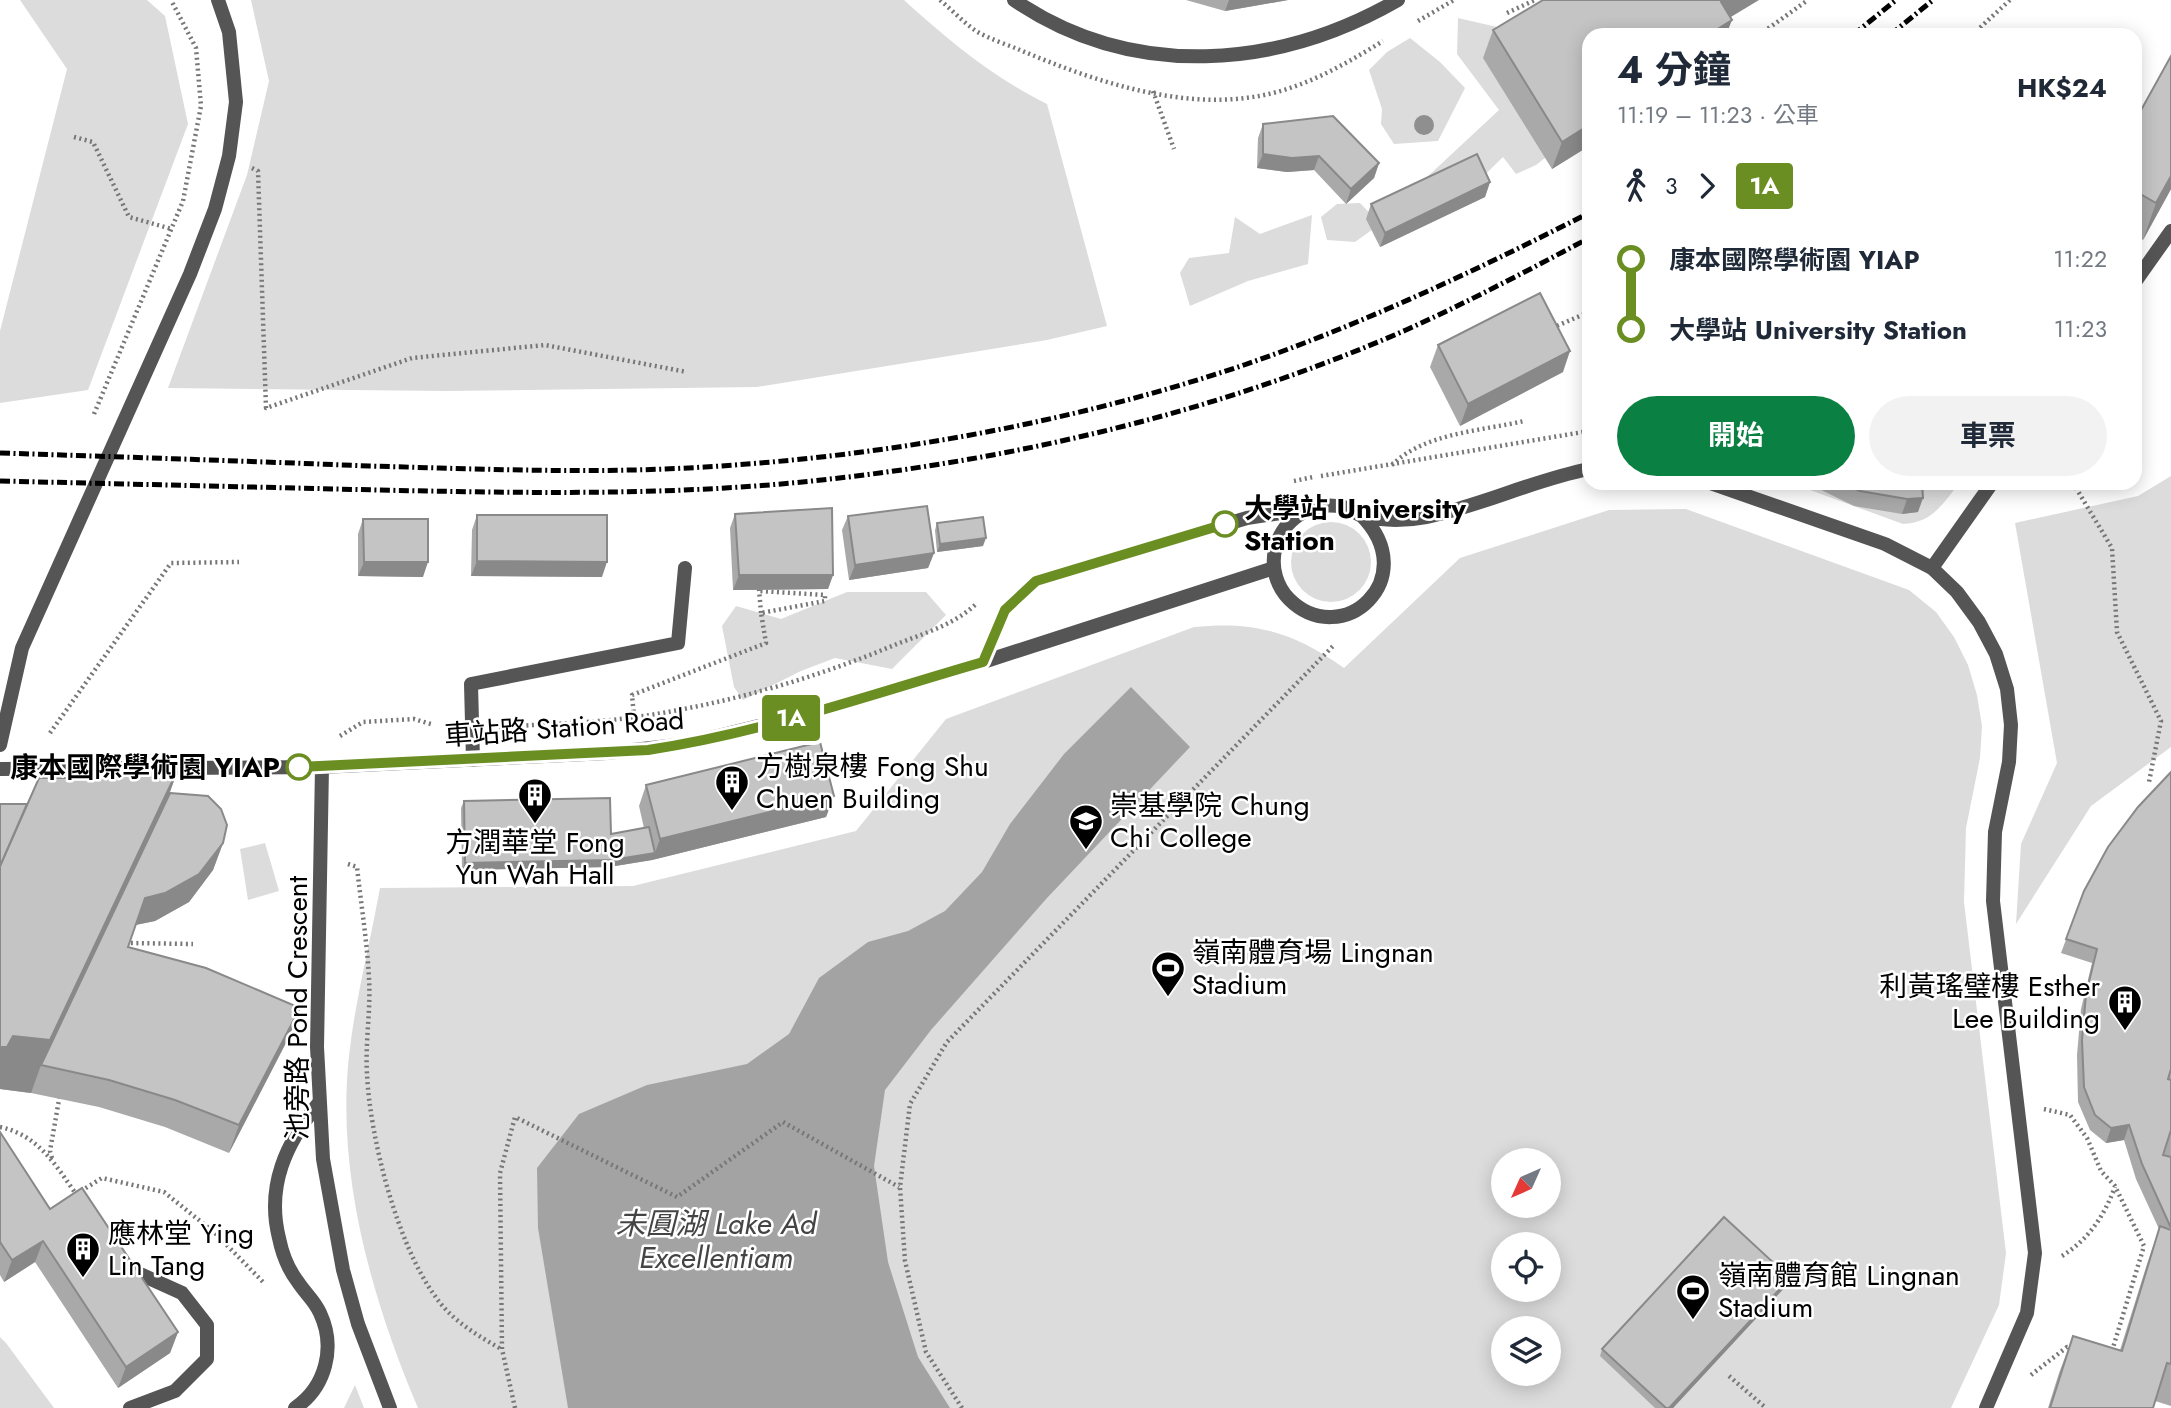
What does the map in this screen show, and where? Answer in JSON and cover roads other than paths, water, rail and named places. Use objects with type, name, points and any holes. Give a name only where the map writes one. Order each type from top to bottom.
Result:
[{"type":"street","points":[[0,745],[22,648],[151,362],[215,209],[229,156],[236,102],[229,32],[218,0]]},
{"type":"street","points":[[1014,0],[1056,24],[1098,41],[1149,52],[1217,57],[1295,46],[1357,23],[1398,0]]},
{"type":"street","points":[[2142,272],[2171,231]]},
{"type":"street","points":[[983,662],[1005,610],[1036,581],[1247,518],[1326,505],[1345,507],[1361,515],[1396,521],[1427,517],[1560,474],[1582,470]]},
{"type":"street","points":[[1730,490],[1885,544],[1932,568],[1957,592],[1979,622],[1996,654],[2007,689],[2011,725],[2009,762],[1995,832],[1993,901],[2035,1253],[2027,1313],[1986,1408]]},
{"type":"street","points":[[1932,568],[1987,490]]},
{"type":"street","points":[[1307,509],[1292,519],[1280,534],[1274,568],[1278,584],[1287,598],[1315,615],[1341,615],[1365,605],[1380,583],[1385,558],[1375,529],[1361,515]]},
{"type":"street","points":[[473,760],[471,684],[678,643],[685,568]]},
{"type":"street","name":"車站路 Station Road","points":[[0,769],[322,766],[607,754],[687,744],[811,713],[983,662],[1274,568]]},
{"type":"street","name":"池旁路 Pond Crescent","points":[[322,766],[318,1104],[331,1215],[343,1270],[358,1324],[390,1408]]},
{"type":"street","points":[[295,1408],[307,1399],[323,1376],[327,1362],[327,1333],[317,1306],[289,1268],[278,1236],[275,1206],[278,1172],[290,1142],[318,1104]]},
{"type":"street","points":[[116,1251],[129,1269],[182,1293],[207,1325],[207,1359],[175,1391],[131,1408]]},
{"type":"water","name":"未圓湖 Lake Ad Excellentiam","points":[[1131,687],[1190,747],[1047,898],[931,1030],[885,1090],[874,1166],[888,1262],[918,1357],[950,1408],[568,1408],[538,1228],[537,1168],[579,1114],[647,1085],[747,1064],[789,1034],[819,978],[868,942],[908,931],[945,911],[982,872],[1010,824],[1064,754]]},
{"type":"railway","points":[[1862,28],[1896,0]]},
{"type":"railway","points":[[1899,28],[1933,0]]},
{"type":"railway","points":[[0,453],[453,468],[621,470],[773,462],[910,445],[978,434],[1112,404],[1244,365],[1419,295],[1582,216]]},
{"type":"railway","points":[[0,481],[595,492],[758,486],[888,472],[1040,446],[1189,408],[1263,385],[1406,330],[1582,242]]},
{"type":"place","name":"大學站 University Station","points":[[1225,524]]},
{"type":"place","name":"康本國際學術園 YIAP","points":[[299,767]]},
{"type":"place","name":"方樹泉樓 Fong Shu Chuen Building","points":[[732,812]]},
{"type":"place","name":"方潤華堂 Fong Yun Wah Hall","points":[[535,825]]},
{"type":"place","name":"崇基學院 Chung Chi College","points":[[1086,851]]},
{"type":"place","name":"嶺南體育場 Lingnan Stadium","points":[[1168,998]]},
{"type":"place","name":"利黃瑤璧樓 Esther Lee Building","points":[[2125,1032]]},
{"type":"place","name":"應林堂 Ying Lin Tang","points":[[83,1279]]},
{"type":"place","name":"嶺南體育館 Lingnan Stadium","points":[[1693,1321]]}]
